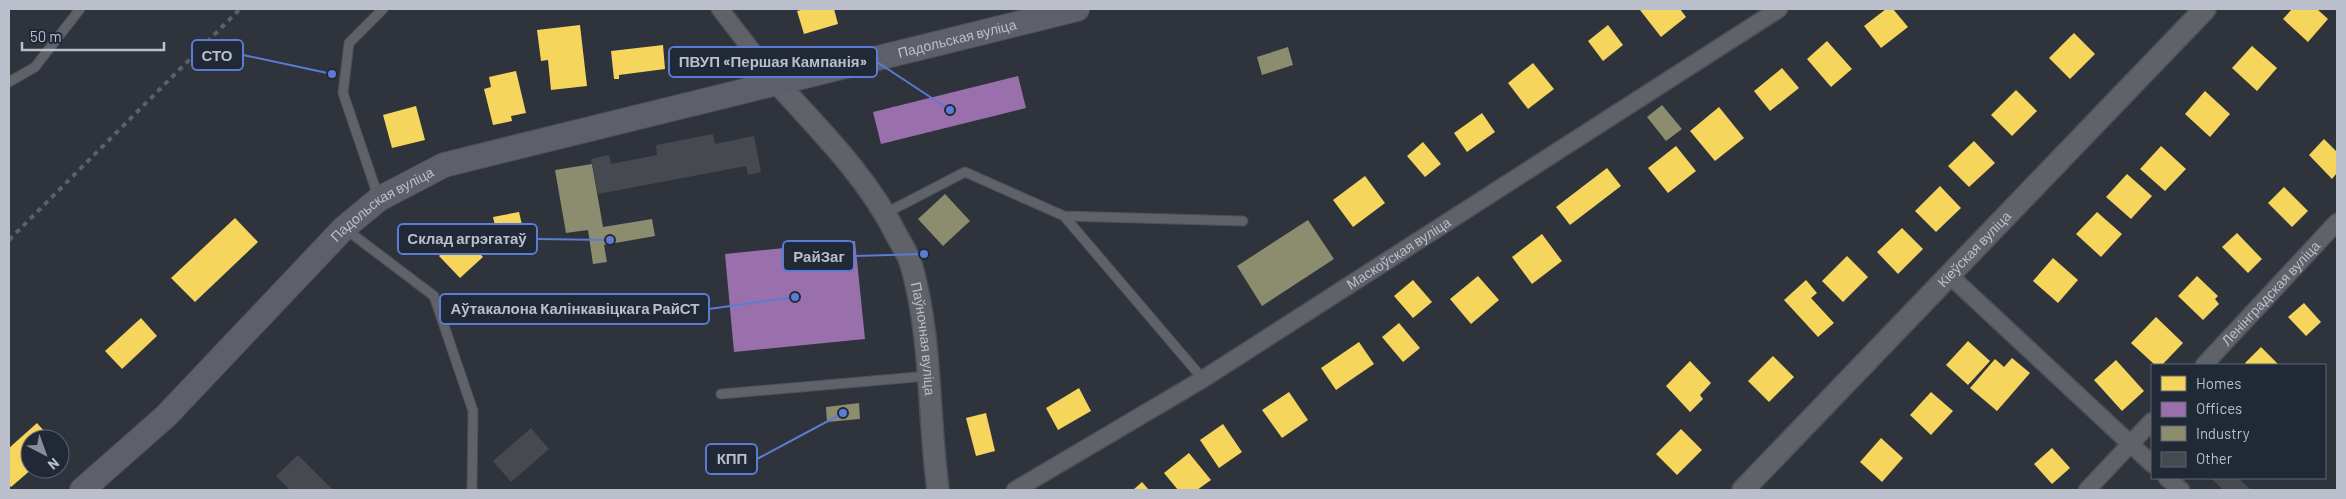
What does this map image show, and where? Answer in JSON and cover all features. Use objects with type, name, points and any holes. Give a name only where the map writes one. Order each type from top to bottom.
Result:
[{"type":"main road","name":"Падольская вуліца","points":[[82,490],[166,416],[344,228],[379,199],[444,165],[1077,9]]},
{"type":"street","points":[[720,9],[778,84]]},
{"type":"street","name":"Маскоўская вуліца","points":[[1015,490],[1203,379],[1779,9]]},
{"type":"street","name":"Кіеўская вуліца","points":[[1743,490],[1948,274],[2205,9]]},
{"type":"street","name":"Паўночная вуліца","points":[[778,84],[843,155],[886,213],[910,262],[926,342],[932,448],[938,490]]},
{"type":"street","name":"Ленінградская вуліца","points":[[2205,364],[2337,222]]},
{"type":"street","points":[[1948,274],[2151,463]]},
{"type":"street","points":[[2087,490],[2151,422]]},
{"type":"street","points":[[2168,479],[2181,490]]},
{"type":"lane","points":[[9,82],[35,67],[80,9]]},
{"type":"lane","points":[[379,199],[343,93],[349,44],[383,9]]},
{"type":"lane","points":[[886,213],[965,172],[1064,216],[1243,221]]},
{"type":"lane","points":[[1064,216],[1203,379]]},
{"type":"lane","points":[[344,228],[434,296],[473,411],[472,490]]},
{"type":"lane","points":[[721,394],[928,376]]},
{"type":"building: Homes","points":[[805,9],[834,9],[838,24],[804,34],[797,11]]},
{"type":"building: Homes","points":[[1680,9],[1686,17],[1661,37],[1640,10]]},
{"type":"building: Homes","points":[[1886,9],[1893,9],[1908,27],[1881,48],[1864,26]]},
{"type":"building: Homes","points":[[2292,9],[2317,9],[2328,19],[2308,42],[2283,19]]},
{"type":"building: Homes","points":[[580,25],[587,86],[551,90],[548,60],[541,61],[537,30]]},
{"type":"building: Homes","points":[[1608,25],[1623,45],[1603,61],[1588,41]]},
{"type":"building: Homes","points":[[2074,33],[2095,54],[2070,79],[2049,58]]},
{"type":"building: Homes","points":[[1827,41],[1852,69],[1831,87],[1807,59]]},
{"type":"building: Homes","points":[[663,45],[665,69],[619,75],[619,79],[614,79],[611,51]]},
{"type":"building: Homes","points":[[2252,46],[2277,68],[2257,91],[2232,68]]},
{"type":"building: Homes","points":[[1533,63],[1554,89],[1528,109],[1508,83]]},
{"type":"building: Homes","points":[[1782,68],[1799,88],[1770,111],[1754,91]]},
{"type":"building: Homes","points":[[516,71],[526,113],[511,116],[512,121],[493,125],[484,89],[491,87],[489,77]]},
{"type":"building: Homes","points":[[2016,90],[2037,111],[2012,136],[1991,115]]},
{"type":"building: Homes","points":[[2205,91],[2230,114],[2210,137],[2185,114]]},
{"type":"building: Homes","points":[[416,106],[425,140],[392,148],[383,115]]},
{"type":"building: Homes","points":[[1719,107],[1744,138],[1715,161],[1690,131]]},
{"type":"building: Homes","points":[[1482,113],[1495,132],[1467,152],[1454,133]]},
{"type":"building: Homes","points":[[2324,139],[2337,152],[2337,173],[2332,179],[2309,155]]},
{"type":"building: Homes","points":[[1974,141],[1995,163],[1969,187],[1948,166]]},
{"type":"building: Homes","points":[[1423,142],[1441,164],[1425,177],[1407,156]]},
{"type":"building: Homes","points":[[1676,146],[1696,171],[1668,193],[1648,168]]},
{"type":"building: Homes","points":[[2161,146],[2186,169],[2165,191],[2140,169]]},
{"type":"building: Homes","points":[[1607,168],[1621,186],[1570,225],[1556,207]]},
{"type":"building: Homes","points":[[2127,174],[2152,196],[2131,219],[2106,197]]},
{"type":"building: Homes","points":[[1365,176],[1385,203],[1353,227],[1333,200]]},
{"type":"building: Homes","points":[[1940,186],[1961,208],[1936,232],[1915,211]]},
{"type":"building: Homes","points":[[2284,187],[2308,211],[2292,227],[2268,203]]},
{"type":"building: Homes","points":[[519,212],[527,246],[501,252],[493,217]]},
{"type":"building: Homes","points":[[2097,212],[2122,234],[2101,257],[2076,234]]},
{"type":"building: Homes","points":[[235,218],[258,242],[195,302],[171,278]]},
{"type":"building: Homes","points":[[1902,228],[1923,249],[1898,274],[1877,252]]},
{"type":"building: Homes","points":[[2237,233],[2262,259],[2248,273],[2222,247]]},
{"type":"building: Homes","points":[[1542,234],[1562,261],[1532,284],[1512,257]]},
{"type":"building: Homes","points":[[461,235],[483,257],[460,278],[439,256]]},
{"type":"building: Homes","points":[[1847,256],[1868,277],[1843,302],[1822,281]]},
{"type":"building: Homes","points":[[2053,258],[2078,280],[2058,303],[2033,281]]},
{"type":"building: Homes","points":[[1478,276],[1499,300],[1471,324],[1450,299]]},
{"type":"building: Homes","points":[[2197,276],[2218,296],[2215,299],[2219,304],[2203,320],[2178,296]]},
{"type":"building: Homes","points":[[1413,280],[1432,302],[1413,318],[1394,296]]},
{"type":"building: Homes","points":[[1806,280],[1817,293],[1811,298],[1834,323],[1818,337],[1784,300]]},
{"type":"building: Homes","points":[[2304,303],[2321,322],[2306,336],[2288,317]]},
{"type":"building: Homes","points":[[2156,317],[2183,343],[2163,364],[2154,364],[2131,343]]},
{"type":"building: Homes","points":[[141,318],[157,336],[122,369],[105,351]]},
{"type":"building: Homes","points":[[1399,323],[1420,348],[1403,362],[1382,337]]},
{"type":"building: Homes","points":[[1968,341],[1990,361],[1968,385],[1946,365]]},
{"type":"building: Homes","points":[[1359,342],[1374,364],[1336,390],[1321,368]]},
{"type":"building: Homes","points":[[2261,347],[2278,364],[2246,364]]},
{"type":"building: Homes","points":[[1773,356],[1794,377],[1769,402],[1748,381]]},
{"type":"building: Homes","points":[[2012,358],[2030,373],[1997,411],[1970,388],[1995,359],[2004,367]]},
{"type":"building: Homes","points":[[2116,360],[2144,391],[2122,411],[2094,380]]},
{"type":"building: Homes","points":[[1690,361],[1711,383],[1700,395],[1703,399],[1690,412],[1666,386]]},
{"type":"building: Homes","points":[[1079,388],[1091,411],[1058,430],[1046,408]]},
{"type":"building: Homes","points":[[1289,392],[1308,420],[1282,438],[1262,410]]},
{"type":"building: Homes","points":[[1931,392],[1953,411],[1931,435],[1910,415]]},
{"type":"building: Homes","points":[[986,413],[995,451],[976,456],[966,418]]},
{"type":"building: Homes","points":[[37,423],[42,429],[30,429]]},
{"type":"building: Homes","points":[[1223,424],[1242,452],[1219,468],[1200,440]]},
{"type":"building: Homes","points":[[1681,429],[1702,450],[1677,475],[1656,454]]},
{"type":"building: Homes","points":[[20,438],[20,479],[11,487],[9,485],[9,448]]},
{"type":"building: Homes","points":[[1881,438],[1903,458],[1882,482],[1860,462]]},
{"type":"building: Homes","points":[[2052,448],[2070,468],[2052,484],[2034,464]]},
{"type":"building: Homes","points":[[1189,453],[1211,480],[1197,490],[1178,490],[1164,473]]},
{"type":"building: Homes","points":[[1142,482],[1149,490],[1133,490]]},
{"type":"building: Offices","points":[[1018,76],[1026,108],[881,144],[873,112]]},
{"type":"building: Offices","points":[[855,241],[865,339],[734,352],[725,254]]},
{"type":"building: Industry","points":[[1288,47],[1293,65],[1262,75],[1257,57]]},
{"type":"building: Industry","points":[[1662,105],[1682,129],[1666,141],[1647,117]]},
{"type":"building: Industry","points":[[592,164],[603,227],[652,219],[655,236],[604,245],[607,262],[593,264],[588,230],[566,233],[555,170]]},
{"type":"building: Industry","points":[[945,194],[970,221],[943,246],[918,219]]},
{"type":"building: Industry","points":[[1308,220],[1334,259],[1262,306],[1237,266]]},
{"type":"building: Industry","points":[[859,403],[860,419],[827,422],[826,407]]},
{"type":"building: Other","points":[[713,134],[715,144],[754,136],[761,172],[748,175],[746,166],[598,194],[591,159],[609,155],[611,164],[657,155],[656,145]]},
{"type":"building: Other","points":[[531,428],[549,449],[511,482],[493,461]]},
{"type":"building: Other","points":[[298,455],[333,490],[290,490],[276,476]]},
{"type":"building: Other","points":[[2212,479],[2239,479],[2251,490],[2223,490]]},
{"type":"railway","points":[[9,240],[240,9]]},
{"type":"place","name":"СТО","points":[[332,74]]},
{"type":"place","name":"ПВУП «Першая Кампанія»","points":[[950,110]]},
{"type":"place","name":"Склад агрэгатаў","points":[[610,240]]},
{"type":"place","name":"РайЗаг","points":[[924,254]]},
{"type":"place","name":"Аўтакалона Калінкавіцкага РайСТ","points":[[795,297]]},
{"type":"place","name":"КПП","points":[[843,413]]}]
